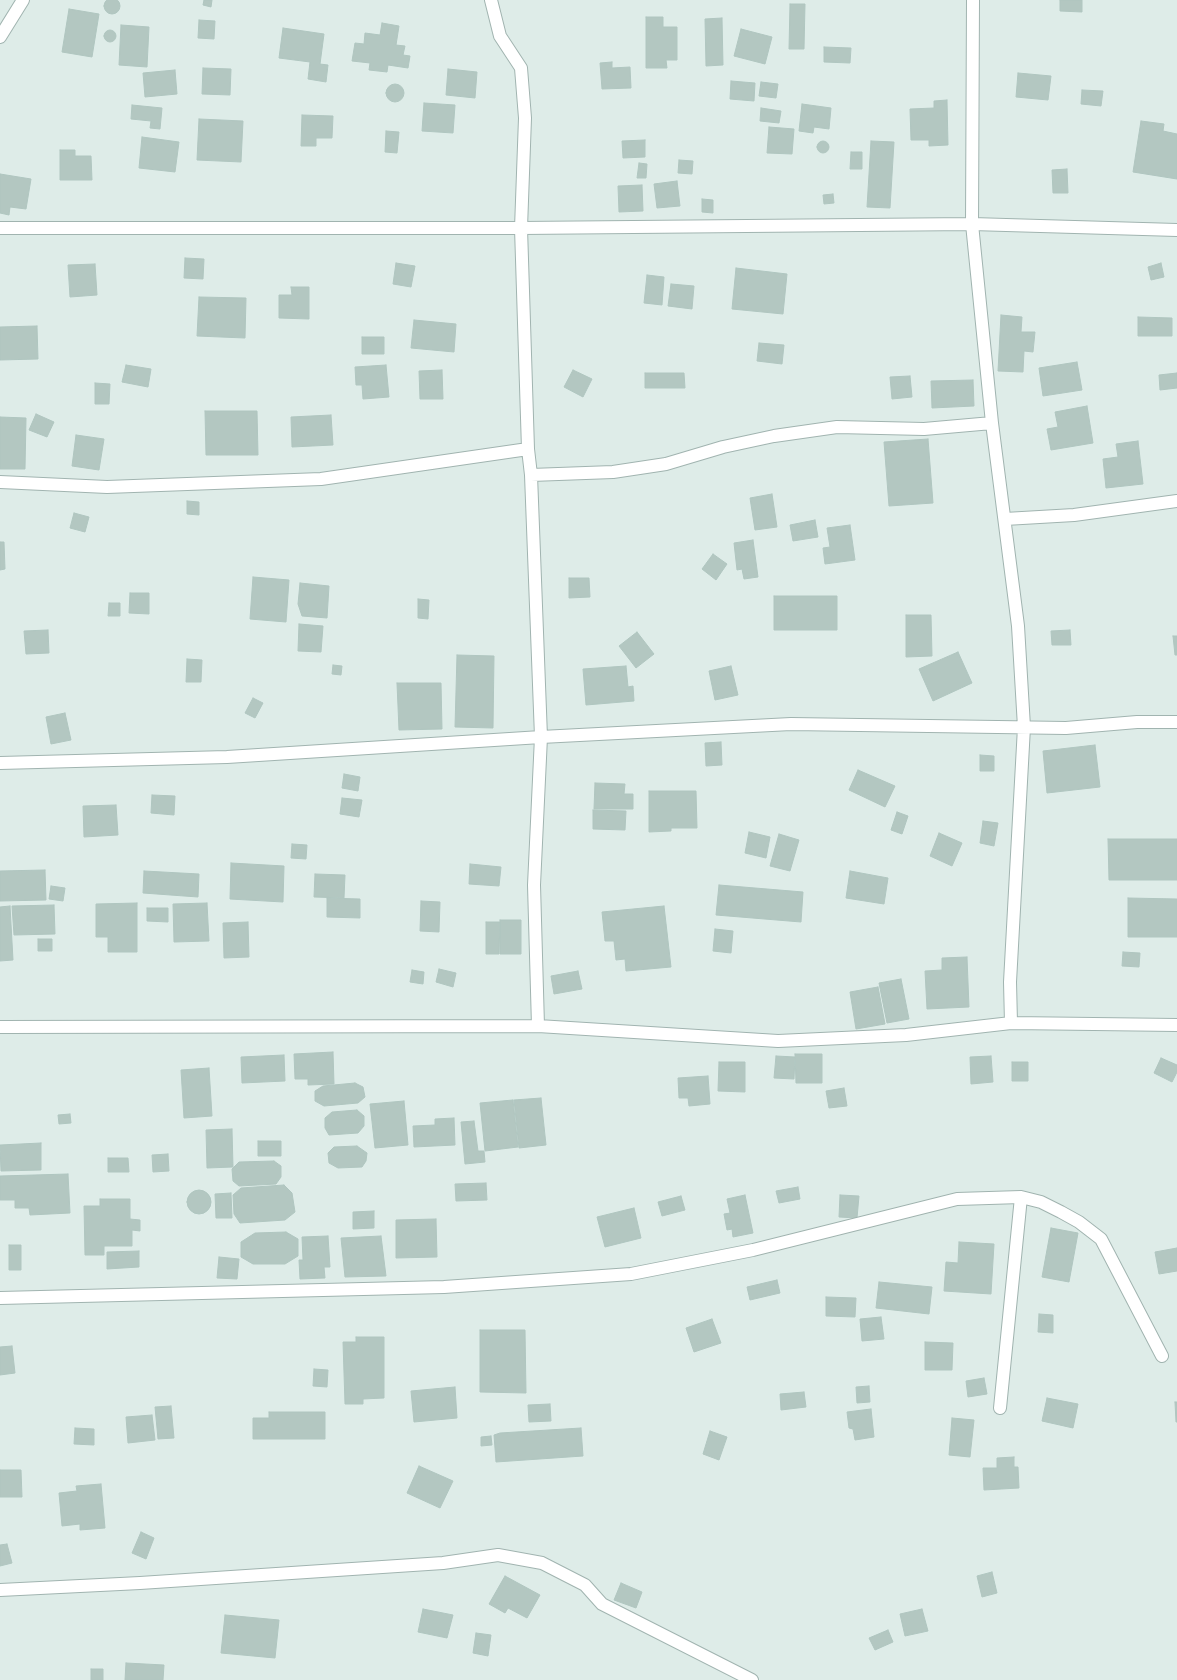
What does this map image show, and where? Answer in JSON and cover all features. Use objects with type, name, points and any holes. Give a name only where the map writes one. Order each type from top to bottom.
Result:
[{"type":"street","points":[[0,37],[23,0]]},
{"type":"street","points":[[491,0],[500,36],[521,68],[526,118],[521,228],[528,449],[531,475],[541,737],[534,885],[538,1026]]},
{"type":"street","points":[[974,0],[972,224],[992,423],[1018,626],[1024,727],[1010,982],[1011,1023]]},
{"type":"street","points":[[0,228],[521,228],[972,224],[1177,230]]},
{"type":"street","points":[[531,475],[613,472],[666,464],[730,446],[774,436],[837,427],[924,429],[992,423]]},
{"type":"street","points":[[0,482],[107,487],[322,479],[528,449]]},
{"type":"street","points":[[1005,519],[1074,515],[1177,501]]},
{"type":"street","points":[[0,763],[228,756],[541,737],[792,724],[1066,728],[1137,722],[1177,722]]},
{"type":"street","points":[[0,1027],[538,1026],[778,1041],[906,1035],[1011,1023],[1177,1025]]},
{"type":"street","points":[[1000,1408],[1021,1197]]},
{"type":"street","points":[[0,1298],[444,1287],[631,1274],[753,1250],[957,1199],[1021,1197],[1041,1202],[1061,1212],[1079,1222],[1100,1239],[1162,1356]]},
{"type":"street","points":[[0,1590],[140,1584],[443,1563],[498,1555],[542,1563],[585,1585],[602,1604],[752,1680]]},
{"type":"building","points":[[112,-2],[118,0],[120,6],[118,12],[112,14],[106,12],[104,6],[106,0]]},
{"type":"building","points":[[204,0],[212,0],[211,7],[203,5]]},
{"type":"building","points":[[1060,0],[1082,0],[1082,12],[1060,11]]},
{"type":"building","points":[[790,4],[805,4],[804,49],[789,49]]},
{"type":"building","points":[[69,9],[99,14],[92,57],[62,52]]},
{"type":"building","points":[[646,17],[663,17],[663,27],[677,27],[677,60],[666,60],[667,68],[646,68]]},
{"type":"building","points":[[722,18],[723,65],[706,66],[705,19]]},
{"type":"building","points":[[199,20],[215,21],[214,39],[198,38]]},
{"type":"building","points":[[382,23],[399,26],[396,45],[405,46],[403,55],[410,56],[408,68],[388,65],[387,72],[369,70],[370,63],[352,61],[355,43],[364,44],[365,33],[380,35]]},
{"type":"building","points":[[121,25],[149,27],[147,67],[119,65]]},
{"type":"building","points":[[283,28],[324,34],[320,64],[328,65],[326,82],[308,79],[310,62],[279,58]]},
{"type":"building","points":[[741,29],[772,37],[765,64],[734,56]]},
{"type":"building","points":[[108,30],[112,30],[116,36],[112,42],[108,42],[104,38],[104,34]]},
{"type":"building","points":[[824,47],[851,48],[850,63],[824,62]]},
{"type":"building","points":[[612,62],[612,68],[630,67],[631,88],[602,89],[600,63]]},
{"type":"building","points":[[203,68],[231,69],[230,95],[202,94]]},
{"type":"building","points":[[448,69],[477,72],[475,98],[446,95]]},
{"type":"building","points":[[175,70],[177,94],[145,97],[143,73]]},
{"type":"building","points":[[1018,73],[1051,76],[1048,100],[1016,97]]},
{"type":"building","points":[[731,81],[755,83],[754,101],[730,99]]},
{"type":"building","points":[[761,82],[778,84],[776,98],[759,96]]},
{"type":"building","points":[[395,84],[401,87],[404,93],[401,99],[395,102],[389,99],[386,93],[389,87]]},
{"type":"building","points":[[1082,90],[1103,91],[1101,106],[1081,104]]},
{"type":"building","points":[[947,100],[948,145],[929,146],[929,140],[911,140],[910,109],[934,108],[934,101]]},
{"type":"building","points":[[424,103],[455,105],[453,133],[422,131]]},
{"type":"building","points":[[802,104],[831,108],[829,129],[814,127],[813,133],[799,131]]},
{"type":"building","points":[[132,105],[162,108],[160,129],[150,128],[151,121],[131,119]]},
{"type":"building","points":[[761,108],[781,111],[779,123],[760,121]]},
{"type":"building","points":[[302,115],[333,116],[332,138],[316,138],[316,146],[301,146]]},
{"type":"building","points":[[199,119],[243,121],[241,162],[197,160]]},
{"type":"building","points":[[1141,121],[1164,124],[1163,131],[1177,134],[1177,179],[1133,172]]},
{"type":"building","points":[[769,127],[794,129],[792,154],[767,153]]},
{"type":"building","points":[[386,131],[399,132],[397,153],[385,152]]},
{"type":"building","points":[[142,137],[179,142],[175,172],[139,168]]},
{"type":"building","points":[[645,140],[645,157],[623,158],[622,141]]},
{"type":"building","points":[[823,141],[827,143],[829,147],[827,151],[823,153],[819,151],[817,147],[819,143]]},
{"type":"building","points":[[871,141],[894,142],[890,208],[867,207]]},
{"type":"building","points":[[60,150],[75,150],[75,156],[91,156],[92,180],[60,180]]},
{"type":"building","points":[[851,152],[862,152],[862,169],[850,169]]},
{"type":"building","points":[[679,160],[693,161],[692,174],[678,173]]},
{"type":"building","points":[[639,163],[647,164],[646,178],[637,178]]},
{"type":"building","points":[[1067,169],[1068,193],[1053,193],[1052,170]]},
{"type":"building","points":[[0,174],[31,179],[26,209],[10,207],[9,215],[0,213]]},
{"type":"building","points":[[677,181],[680,206],[657,208],[654,184]]},
{"type":"building","points":[[642,185],[643,211],[619,212],[618,186]]},
{"type":"building","points":[[833,194],[834,203],[824,204],[823,195]]},
{"type":"building","points":[[702,199],[713,200],[713,213],[702,212]]},
{"type":"building","points":[[185,258],[204,259],[203,279],[184,278]]},
{"type":"building","points":[[396,263],[415,266],[411,287],[393,284]]},
{"type":"building","points":[[1161,263],[1164,277],[1151,280],[1148,267]]},
{"type":"building","points":[[95,264],[97,295],[70,297],[68,265]]},
{"type":"building","points":[[736,268],[787,274],[783,314],[732,309]]},
{"type":"building","points":[[647,275],[664,277],[662,305],[644,303]]},
{"type":"building","points":[[671,284],[694,286],[692,309],[668,306]]},
{"type":"building","points":[[291,287],[309,287],[309,319],[279,318],[279,295],[292,295]]},
{"type":"building","points":[[199,297],[246,298],[245,338],[197,336]]},
{"type":"building","points":[[1001,315],[1022,317],[1021,332],[1035,332],[1033,352],[1024,351],[1023,372],[998,371]]},
{"type":"building","points":[[1138,317],[1172,318],[1172,336],[1138,336]]},
{"type":"building","points":[[414,320],[456,324],[454,352],[411,348]]},
{"type":"building","points":[[37,326],[38,359],[0,360],[0,327]]},
{"type":"building","points":[[362,337],[384,337],[384,354],[362,354]]},
{"type":"building","points":[[759,343],[784,345],[782,364],[757,361]]},
{"type":"building","points":[[1077,362],[1082,390],[1043,396],[1039,368]]},
{"type":"building","points":[[126,365],[151,369],[148,387],[122,382]]},
{"type":"building","points":[[386,365],[389,397],[363,399],[362,385],[356,385],[355,367]]},
{"type":"building","points":[[442,370],[443,399],[420,399],[419,371]]},
{"type":"building","points":[[573,370],[592,379],[583,397],[564,387]]},
{"type":"building","points":[[645,373],[684,373],[685,388],[645,388]]},
{"type":"building","points":[[1177,373],[1177,388],[1160,390],[1159,375]]},
{"type":"building","points":[[910,376],[912,397],[892,399],[890,377]]},
{"type":"building","points":[[973,380],[974,406],[932,408],[931,381]]},
{"type":"building","points":[[95,383],[110,384],[109,404],[95,404]]},
{"type":"building","points":[[1087,406],[1093,443],[1051,450],[1047,429],[1058,427],[1055,412]]},
{"type":"building","points":[[205,411],[257,411],[258,455],[206,455]]},
{"type":"building","points":[[36,414],[54,422],[47,437],[29,430]]},
{"type":"building","points":[[331,415],[333,445],[292,447],[291,417]]},
{"type":"building","points":[[0,417],[26,418],[25,469],[0,469]]},
{"type":"building","points":[[76,435],[104,439],[99,470],[72,466]]},
{"type":"building","points":[[928,439],[933,503],[889,506],[884,442]]},
{"type":"building","points":[[1138,441],[1143,484],[1106,488],[1103,459],[1118,457],[1116,444]]},
{"type":"building","points":[[772,494],[777,527],[755,530],[750,498]]},
{"type":"building","points":[[187,501],[199,502],[199,515],[187,514]]},
{"type":"building","points":[[74,513],[89,517],[85,532],[70,528]]},
{"type":"building","points":[[815,520],[818,537],[793,541],[790,525]]},
{"type":"building","points":[[850,525],[855,560],[825,564],[823,548],[830,547],[827,528]]},
{"type":"building","points":[[753,540],[758,577],[744,579],[742,569],[737,570],[734,543]]},
{"type":"building","points":[[0,542],[4,542],[5,569],[0,570]]},
{"type":"building","points":[[713,554],[727,564],[716,580],[702,569]]},
{"type":"building","points":[[253,577],[289,580],[286,622],[250,619]]},
{"type":"building","points":[[569,578],[589,578],[590,597],[569,598]]},
{"type":"building","points":[[300,583],[329,586],[327,618],[302,616],[298,604]]},
{"type":"building","points":[[130,593],[149,593],[149,614],[129,613]]},
{"type":"building","points":[[774,596],[837,596],[837,630],[774,630]]},
{"type":"building","points":[[418,599],[429,600],[428,619],[418,618]]},
{"type":"building","points":[[109,603],[120,603],[120,616],[108,616]]},
{"type":"building","points":[[906,615],[931,615],[932,656],[906,657]]},
{"type":"building","points":[[299,624],[323,626],[321,652],[298,651]]},
{"type":"building","points":[[48,630],[49,653],[26,654],[24,631]]},
{"type":"building","points":[[1070,630],[1071,645],[1052,645],[1051,631]]},
{"type":"building","points":[[637,632],[654,654],[636,668],[619,646]]},
{"type":"building","points":[[1173,636],[1177,636],[1177,655],[1175,655]]},
{"type":"building","points":[[958,652],[972,683],[933,701],[919,669]]},
{"type":"building","points":[[457,655],[494,656],[493,728],[455,727]]},
{"type":"building","points":[[187,659],[202,660],[201,682],[186,682]]},
{"type":"building","points":[[333,665],[342,666],[341,675],[332,674]]},
{"type":"building","points":[[626,666],[628,687],[633,686],[634,701],[586,705],[583,669]]},
{"type":"building","points":[[731,666],[738,695],[715,700],[709,671]]},
{"type":"building","points":[[397,683],[441,683],[442,729],[399,730]]},
{"type":"building","points":[[253,698],[263,703],[255,718],[245,713]]},
{"type":"building","points":[[65,713],[71,740],[51,744],[46,717]]},
{"type":"building","points":[[721,742],[722,765],[706,766],[705,743]]},
{"type":"building","points":[[1095,745],[1100,787],[1047,793],[1043,751]]},
{"type":"building","points":[[980,755],[994,756],[994,771],[980,771]]},
{"type":"building","points":[[858,770],[895,786],[885,807],[849,790]]},
{"type":"building","points":[[344,774],[360,777],[358,791],[342,788]]},
{"type":"building","points":[[595,783],[625,784],[624,794],[633,794],[633,809],[594,809]]},
{"type":"building","points":[[649,791],[696,791],[697,828],[671,828],[671,831],[649,832]]},
{"type":"building","points":[[152,795],[175,796],[174,815],[151,813]]},
{"type":"building","points":[[342,798],[362,800],[359,817],[340,814]]},
{"type":"building","points":[[116,805],[118,835],[84,837],[83,806]]},
{"type":"building","points":[[593,810],[626,811],[625,830],[593,829]]},
{"type":"building","points":[[897,812],[908,816],[902,834],[891,830]]},
{"type":"building","points":[[983,821],[998,823],[994,846],[980,843]]},
{"type":"building","points":[[749,832],[770,837],[766,858],[745,853]]},
{"type":"building","points":[[939,833],[962,843],[952,866],[930,856]]},
{"type":"building","points":[[779,834],[799,840],[790,871],[770,866]]},
{"type":"building","points":[[1108,839],[1177,839],[1177,880],[1109,880]]},
{"type":"building","points":[[292,844],[307,845],[306,859],[291,858]]},
{"type":"building","points":[[231,863],[284,866],[283,902],[230,899]]},
{"type":"building","points":[[470,864],[501,867],[499,886],[469,884]]},
{"type":"building","points":[[45,870],[46,900],[0,901],[0,871]]},
{"type":"building","points":[[144,871],[199,874],[198,897],[143,893]]},
{"type":"building","points":[[850,871],[888,878],[884,904],[846,898]]},
{"type":"building","points":[[315,874],[345,875],[344,898],[314,897]]},
{"type":"building","points":[[719,885],[803,892],[801,922],[716,915]]},
{"type":"building","points":[[51,886],[65,888],[63,901],[49,899]]},
{"type":"building","points":[[327,898],[360,899],[360,918],[327,917]]},
{"type":"building","points":[[1128,898],[1177,899],[1177,937],[1128,937]]},
{"type":"building","points":[[421,901],[440,902],[439,932],[420,931]]},
{"type":"building","points":[[137,903],[137,952],[108,952],[108,937],[96,937],[96,904]]},
{"type":"building","points":[[207,903],[209,941],[174,942],[173,904]]},
{"type":"building","points":[[54,905],[55,934],[14,935],[12,906]]},
{"type":"building","points":[[10,906],[13,960],[0,961],[0,907]]},
{"type":"building","points":[[664,906],[671,967],[626,971],[625,959],[616,960],[614,941],[605,941],[602,912]]},
{"type":"building","points":[[147,908],[168,908],[168,922],[147,921]]},
{"type":"building","points":[[500,920],[521,920],[521,954],[500,954]]},
{"type":"building","points":[[248,922],[249,957],[224,958],[223,923]]},
{"type":"building","points":[[486,922],[500,922],[499,954],[486,954]]},
{"type":"building","points":[[715,929],[733,931],[731,953],[713,951]]},
{"type":"building","points":[[38,939],[52,939],[52,951],[38,951]]},
{"type":"building","points":[[1123,952],[1140,953],[1139,967],[1122,966]]},
{"type":"building","points":[[967,957],[969,1007],[927,1009],[925,971],[942,970],[942,958]]},
{"type":"building","points":[[439,969],[456,973],[453,987],[436,982]]},
{"type":"building","points":[[412,970],[424,972],[423,984],[410,982]]},
{"type":"building","points":[[578,971],[582,989],[554,994],[551,976]]},
{"type":"building","points":[[901,979],[909,1019],[887,1023],[879,983]]},
{"type":"building","points":[[878,987],[885,1024],[856,1029],[850,992]]},
{"type":"building","points":[[333,1052],[334,1084],[308,1085],[308,1079],[295,1079],[294,1054]]},
{"type":"building","points":[[795,1054],[822,1054],[822,1083],[796,1083]]},
{"type":"building","points":[[284,1055],[285,1081],[242,1083],[241,1057]]},
{"type":"building","points":[[776,1056],[795,1057],[794,1079],[774,1078]]},
{"type":"building","points":[[991,1056],[993,1082],[971,1084],[970,1057]]},
{"type":"building","points":[[1161,1058],[1177,1065],[1177,1072],[1172,1082],[1154,1073]]},
{"type":"building","points":[[719,1062],[745,1062],[745,1092],[718,1091]]},
{"type":"building","points":[[1012,1062],[1028,1062],[1028,1081],[1012,1081]]},
{"type":"building","points":[[209,1068],[212,1116],[184,1118],[181,1070]]},
{"type":"building","points":[[708,1076],[710,1104],[689,1106],[688,1098],[679,1098],[678,1078]]},
{"type":"building","points":[[355,1083],[363,1087],[365,1097],[358,1103],[324,1106],[315,1101],[315,1091],[323,1086]]},
{"type":"building","points":[[844,1088],[847,1106],[829,1108],[826,1091]]},
{"type":"building","points":[[541,1098],[546,1145],[519,1148],[514,1100]]},
{"type":"building","points":[[513,1100],[518,1147],[485,1151],[480,1103]]},
{"type":"building","points":[[404,1101],[408,1145],[375,1148],[370,1104]]},
{"type":"building","points":[[357,1110],[364,1116],[364,1126],[358,1133],[329,1135],[325,1128],[325,1118],[332,1112]]},
{"type":"building","points":[[70,1114],[71,1123],[59,1124],[58,1115]]},
{"type":"building","points":[[454,1118],[455,1145],[414,1147],[413,1126],[435,1125],[435,1119]]},
{"type":"building","points":[[474,1121],[478,1151],[484,1151],[485,1162],[465,1164],[461,1122]]},
{"type":"building","points":[[232,1129],[233,1167],[207,1168],[206,1130]]},
{"type":"building","points":[[258,1141],[281,1141],[281,1156],[258,1156]]},
{"type":"building","points":[[41,1143],[41,1170],[1,1171],[0,1145]]},
{"type":"building","points":[[357,1146],[367,1153],[366,1161],[362,1167],[338,1168],[329,1163],[328,1153],[334,1147]]},
{"type":"building","points":[[168,1154],[169,1171],[153,1172],[152,1155]]},
{"type":"building","points":[[108,1158],[128,1158],[129,1172],[108,1172]]},
{"type":"building","points":[[274,1161],[281,1166],[281,1177],[276,1184],[239,1186],[233,1181],[232,1169],[239,1162]]},
{"type":"building","points":[[68,1174],[70,1213],[30,1215],[29,1208],[15,1208],[15,1200],[0,1200],[0,1176]]},
{"type":"building","points":[[486,1183],[487,1200],[456,1201],[455,1184]]},
{"type":"building","points":[[284,1185],[292,1193],[295,1212],[285,1220],[240,1223],[234,1214],[233,1195],[241,1188]]},
{"type":"building","points":[[798,1187],[800,1199],[779,1203],[776,1191]]},
{"type":"building","points":[[199,1190],[204,1191],[210,1197],[210,1207],[204,1213],[199,1214],[194,1213],[188,1207],[187,1202],[188,1197],[194,1191]]},
{"type":"building","points":[[231,1193],[232,1218],[216,1218],[215,1194]]},
{"type":"building","points":[[745,1195],[753,1233],[733,1237],[732,1229],[727,1230],[724,1214],[730,1213],[727,1199]]},
{"type":"building","points":[[840,1195],[859,1196],[857,1218],[839,1217]]},
{"type":"building","points":[[681,1196],[685,1210],[662,1216],[658,1202]]},
{"type":"building","points":[[100,1199],[130,1199],[130,1219],[140,1220],[140,1231],[132,1230],[132,1246],[104,1246],[104,1255],[85,1255],[84,1206],[100,1206]]},
{"type":"building","points":[[634,1208],[641,1238],[605,1247],[597,1217]]},
{"type":"building","points":[[374,1211],[374,1228],[353,1229],[353,1212]]},
{"type":"building","points":[[436,1219],[437,1257],[396,1258],[396,1220]]},
{"type":"building","points":[[1051,1228],[1078,1233],[1069,1282],[1042,1277]]},
{"type":"building","points":[[286,1232],[298,1239],[298,1256],[285,1264],[253,1264],[241,1257],[241,1242],[255,1233]]},
{"type":"building","points":[[328,1236],[330,1267],[324,1267],[325,1278],[300,1279],[299,1260],[303,1260],[302,1237]]},
{"type":"building","points":[[381,1236],[386,1276],[345,1277],[341,1238]]},
{"type":"building","points":[[959,1242],[994,1244],[991,1294],[944,1291],[946,1262],[958,1263]]},
{"type":"building","points":[[9,1245],[21,1245],[21,1270],[9,1270]]},
{"type":"building","points":[[1177,1248],[1177,1271],[1159,1274],[1155,1252]]},
{"type":"building","points":[[139,1251],[139,1267],[107,1269],[107,1252]]},
{"type":"building","points":[[219,1257],[239,1259],[237,1279],[217,1278]]},
{"type":"building","points":[[777,1280],[780,1293],[750,1300],[747,1287]]},
{"type":"building","points":[[879,1282],[932,1287],[929,1314],[876,1308]]},
{"type":"building","points":[[826,1297],[856,1298],[855,1317],[826,1316]]},
{"type":"building","points":[[1039,1314],[1053,1315],[1053,1333],[1038,1332]]},
{"type":"building","points":[[881,1317],[884,1339],[862,1341],[860,1319]]},
{"type":"building","points":[[712,1319],[721,1343],[694,1352],[686,1328]]},
{"type":"building","points":[[480,1330],[525,1330],[526,1393],[480,1392]]},
{"type":"building","points":[[356,1337],[384,1337],[384,1398],[363,1399],[363,1404],[345,1404],[343,1342],[356,1342]]},
{"type":"building","points":[[925,1342],[953,1343],[952,1370],[925,1370]]},
{"type":"building","points":[[12,1346],[15,1373],[0,1375],[0,1347]]},
{"type":"building","points":[[314,1369],[328,1370],[327,1387],[313,1386]]},
{"type":"building","points":[[984,1378],[987,1394],[968,1397],[966,1381]]},
{"type":"building","points":[[869,1386],[870,1402],[857,1403],[856,1387]]},
{"type":"building","points":[[455,1387],[457,1418],[414,1422],[411,1391]]},
{"type":"building","points":[[804,1392],[806,1407],[781,1410],[780,1394]]},
{"type":"building","points":[[1047,1398],[1078,1404],[1073,1428],[1042,1421]]},
{"type":"building","points":[[1175,1402],[1177,1402],[1177,1422],[1176,1422]]},
{"type":"building","points":[[550,1404],[551,1421],[529,1422],[528,1405]]},
{"type":"building","points":[[171,1406],[174,1438],[158,1439],[155,1407]]},
{"type":"building","points":[[871,1409],[874,1437],[855,1440],[853,1429],[849,1428],[847,1412]]},
{"type":"building","points":[[269,1412],[325,1412],[325,1439],[253,1439],[253,1418],[269,1418]]},
{"type":"building","points":[[152,1415],[155,1440],[128,1443],[126,1417]]},
{"type":"building","points":[[952,1418],[974,1420],[970,1457],[949,1455]]},
{"type":"building","points":[[75,1428],[94,1429],[94,1445],[74,1444]]},
{"type":"building","points":[[581,1428],[583,1456],[496,1462],[494,1435],[500,1433]]},
{"type":"building","points":[[710,1431],[727,1437],[719,1460],[703,1454]]},
{"type":"building","points":[[491,1436],[492,1445],[481,1446],[481,1437]]},
{"type":"building","points":[[1014,1457],[1014,1467],[1018,1467],[1019,1488],[984,1490],[983,1468],[997,1468],[997,1458]]},
{"type":"building","points":[[419,1466],[453,1481],[440,1508],[407,1493]]},
{"type":"building","points":[[0,1470],[21,1470],[22,1497],[0,1497]]},
{"type":"building","points":[[101,1484],[105,1528],[80,1530],[80,1524],[62,1526],[59,1493],[77,1491],[76,1486]]},
{"type":"building","points":[[141,1532],[154,1538],[146,1559],[132,1553]]},
{"type":"building","points":[[7,1544],[12,1563],[0,1566],[0,1545]]},
{"type":"building","points":[[992,1572],[997,1593],[982,1597],[977,1576]]},
{"type":"building","points":[[505,1576],[540,1595],[527,1618],[508,1608],[505,1613],[489,1604]]},
{"type":"building","points":[[621,1583],[642,1592],[636,1608],[614,1600]]},
{"type":"building","points":[[423,1609],[453,1615],[447,1638],[418,1632]]},
{"type":"building","points":[[922,1609],[928,1631],[905,1636],[900,1614]]},
{"type":"building","points":[[225,1615],[279,1620],[275,1658],[221,1653]]},
{"type":"building","points":[[888,1630],[893,1642],[875,1650],[869,1638]]},
{"type":"building","points":[[476,1633],[491,1635],[488,1656],[473,1653]]},
{"type":"building","points":[[126,1663],[164,1665],[163,1680],[125,1680]]},
{"type":"building","points":[[91,1669],[103,1669],[103,1680],[91,1680]]}]
